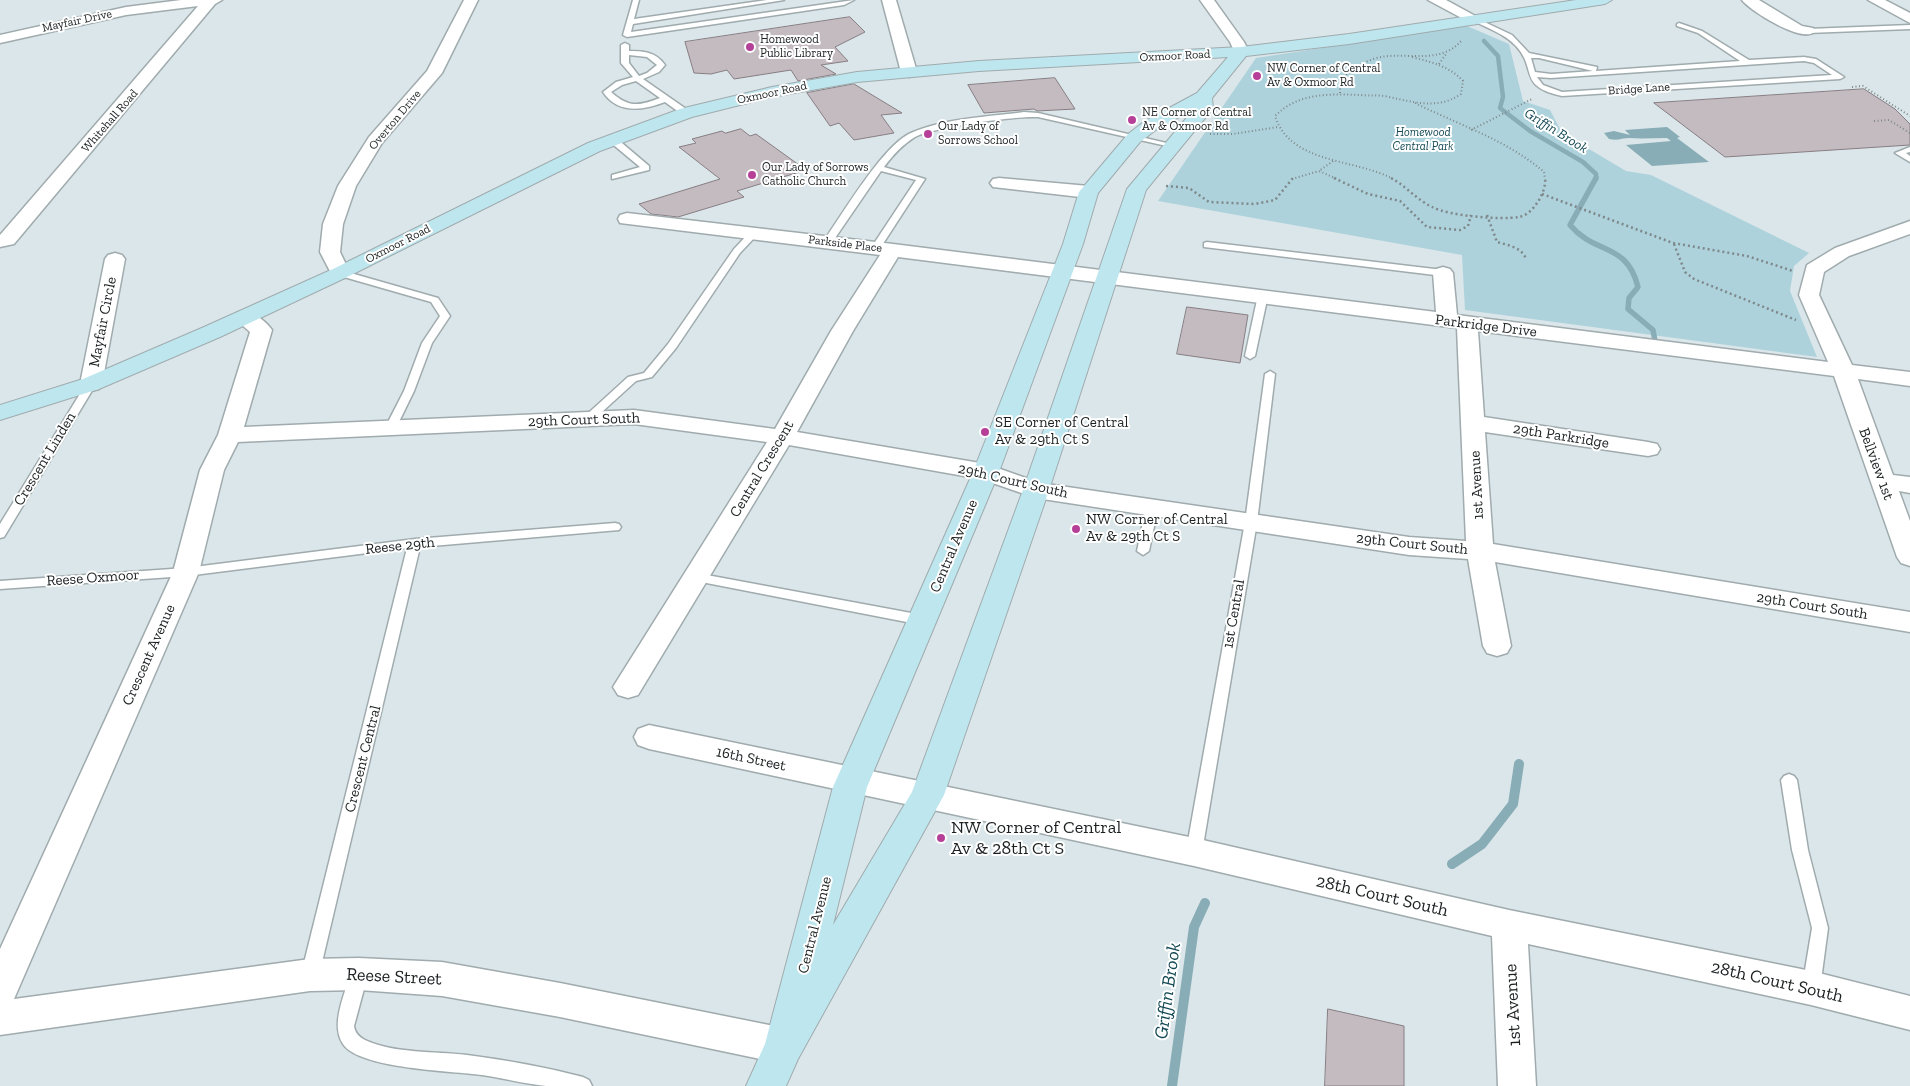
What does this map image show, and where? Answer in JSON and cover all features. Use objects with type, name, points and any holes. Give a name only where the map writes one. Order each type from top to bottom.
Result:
[{"type":"main road","name":"Oxmoor Road","points":[[0,413],[91,384],[340,273],[537,173],[614,140],[686,113],[781,90],[857,77],[909,72],[1241,52],[1349,39],[1605,0]]},
{"type":"main road","name":"Central Avenue","points":[[784,1046],[852,782],[986,472],[1062,271],[1089,192],[1134,138],[1241,52]]},
{"type":"main road","points":[[1150,57],[1205,80]]},
{"type":"main road","name":"Central Avenue","points":[[766,1086],[784,1046],[927,795],[1036,490],[1137,190],[1171,145],[1204,108],[1205,80]]},
{"type":"street","name":"Mayfair Drive","points":[[0,38],[126,11],[212,0]]},
{"type":"street","name":"Whitehall Road","points":[[4,240],[212,0]]},
{"type":"street","name":"Overton Drive","points":[[340,273],[330,252],[333,224],[347,186],[375,141],[434,73],[471,0]]},
{"type":"street","points":[[889,0],[909,72]]},
{"type":"street","points":[[1207,0],[1238,42],[1241,52]]},
{"type":"street","points":[[1436,0],[1474,19]]},
{"type":"street","points":[[1749,0],[1798,30],[1808,31]]},
{"type":"street","points":[[1875,0],[1910,19]]},
{"type":"street","points":[[999,183],[1089,192]]},
{"type":"street","name":"Parkside Place","points":[[626,219],[1062,271]]},
{"type":"street","points":[[1813,276],[1814,270],[1842,252],[1910,227]]},
{"type":"street","name":"Central Crescent","points":[[628,687],[782,437],[842,331],[885,249]]},
{"type":"street","name":"Mayfair Circle","points":[[91,384],[115,259]]},
{"type":"street","name":"Parkridge Drive","points":[[1062,271],[1263,295],[1457,322],[1910,379]]},
{"type":"street","name":"1st Avenue","points":[[1443,274],[1457,322],[1474,423],[1480,551],[1497,646]]},
{"type":"street","name":"Bellview 1st","points":[[1813,276],[1809,295],[1843,370],[1910,557]]},
{"type":"street","name":"Crescent Avenue","points":[[0,989],[186,572],[212,470],[230,435],[261,330],[244,316]]},
{"type":"street","name":"29th Court South","points":[[230,435],[634,417],[782,437],[986,472],[1036,490],[1410,546],[1480,551],[1910,622]]},
{"type":"street","name":"29th Parkridge","points":[[1474,423],[1648,449]]},
{"type":"street","points":[[1882,481],[1910,485]]},
{"type":"street","name":"16th Street","points":[[649,737],[852,782]]},
{"type":"street","name":"28th Court South","points":[[852,782],[927,795],[1194,852],[1509,925],[1811,988],[1910,1013]]},
{"type":"street","name":"1st Avenue","points":[[1509,925],[1517,1086]]},
{"type":"street","name":"Reese Street","points":[[0,1018],[310,974],[359,974],[442,979],[560,1000],[784,1046]]},
{"type":"lane","points":[[636,0],[624,53],[625,63],[638,79],[686,113]]},
{"type":"lane","points":[[630,22],[781,0]]},
{"type":"lane","points":[[627,36],[844,3],[851,0]]},
{"type":"lane","points":[[696,13],[705,24]]},
{"type":"lane","name":"Bridge Lane","points":[[1474,19],[1515,41],[1525,55],[1536,84],[1546,91],[1562,94],[1840,76],[1816,61],[1804,59],[1748,63]]},
{"type":"lane","points":[[1679,25],[1700,32],[1748,63]]},
{"type":"lane","points":[[1808,31],[1910,27]]},
{"type":"lane","points":[[624,53],[650,54],[658,58],[661,64],[659,69],[638,79],[616,85],[607,92],[629,108],[640,108],[666,99]]},
{"type":"lane","points":[[1525,55],[1592,68],[1598,72]]},
{"type":"lane","points":[[1532,74],[1551,76],[1748,63]]},
{"type":"lane","points":[[828,242],[891,151],[913,135],[940,127],[1024,114],[1061,120],[1171,145]]},
{"type":"lane","points":[[614,140],[646,168],[615,178]]},
{"type":"lane","points":[[1910,149],[1899,153],[1910,159]]},
{"type":"lane","points":[[879,168],[921,179],[885,249]]},
{"type":"lane","points":[[588,419],[632,379],[648,375],[672,346],[732,258],[753,234]]},
{"type":"lane","points":[[1207,245],[1443,274]]},
{"type":"lane","points":[[340,273],[369,284],[408,291],[435,300],[445,316],[426,343],[409,391],[391,428]]},
{"type":"lane","points":[[1250,356],[1263,295]]},
{"type":"lane","name":"1st Central","points":[[1194,852],[1251,522],[1270,374]]},
{"type":"lane","name":"Crescent Linden","points":[[0,534],[91,384]]},
{"type":"lane","points":[[1143,551],[1152,507]]},
{"type":"lane","name":"Reese 29th","points":[[186,572],[415,543],[615,527]]},
{"type":"lane","name":"Crescent Central","points":[[310,974],[415,543]]},
{"type":"lane","name":"Reese Oxmoor","points":[[0,585],[186,572]]},
{"type":"lane","points":[[696,577],[922,620]]},
{"type":"lane","points":[[1789,780],[1800,850],[1820,928],[1811,988]]},
{"type":"lane","points":[[359,974],[345,1026],[346,1034],[352,1042],[363,1048],[398,1056],[504,1069],[583,1086]]},
{"type":"path","points":[[1439,64],[1447,54],[1460,45],[1466,34]]},
{"type":"path","points":[[1340,93],[1340,80],[1366,62],[1381,57],[1447,54]]},
{"type":"path","points":[[1412,57],[1439,64],[1460,77],[1464,85],[1461,94],[1455,100],[1443,104],[1415,102],[1382,95],[1340,93],[1308,97],[1282,107],[1275,116],[1278,127],[1290,141],[1306,152],[1378,171],[1398,182],[1432,207],[1459,215],[1522,217],[1535,207],[1546,184],[1544,172],[1508,145],[1436,114],[1415,102]]},
{"type":"path","points":[[1436,114],[1443,104]]},
{"type":"path","points":[[1471,130],[1519,106]]},
{"type":"path","points":[[1874,121],[1889,120],[1910,133]]},
{"type":"path","points":[[1210,134],[1233,134],[1278,127]]},
{"type":"path","points":[[1158,184],[1189,188],[1209,202],[1255,204],[1275,200],[1294,177],[1319,172],[1333,160]]},
{"type":"path","points":[[1319,172],[1368,194],[1400,201],[1427,227],[1442,230],[1460,230],[1468,226],[1471,214]]},
{"type":"path","points":[[1542,194],[1673,243],[1747,256],[1813,276]]},
{"type":"path","points":[[1487,215],[1497,242],[1514,246],[1526,258]]},
{"type":"path","points":[[1673,243],[1686,272],[1694,279],[1800,323],[1823,326]]},
{"type":"green space","name":"Homewood Central Park","points":[[1467,26],[1509,44],[1523,101],[1550,110],[1562,133],[1626,171],[1651,175],[1809,253],[1794,266],[1790,291],[1817,357],[1465,310],[1462,255],[1158,201],[1256,58]]},
{"type":"shaded area","points":[[1667,127],[1680,137],[1677,138],[1709,162],[1652,166],[1626,145],[1671,141],[1667,138],[1612,140],[1604,133],[1614,131],[1630,135],[1625,130]]},
{"type":"building","name":"Homewood Public Library","points":[[850,17],[865,32],[835,47],[848,61],[821,65],[836,74],[798,81],[791,70],[734,79],[727,70],[711,74],[694,73],[685,42]]},
{"type":"building","points":[[1055,78],[1075,109],[1037,111],[1034,109],[984,113],[968,85]]},
{"type":"building","points":[[854,84],[902,113],[881,115],[894,133],[854,140],[839,123],[830,126],[807,93]]},
{"type":"building","points":[[1864,89],[1895,109],[1910,124],[1910,145],[1725,157],[1654,103]]},
{"type":"building","name":"Our Lady of Sorrows Catholic Church","points":[[741,129],[750,136],[756,134],[806,170],[737,191],[744,197],[678,217],[651,214],[639,204],[720,179],[679,147],[696,143],[692,139],[722,131],[725,133]]},
{"type":"building","points":[[1187,307],[1248,315],[1240,363],[1177,354]]},
{"type":"building","points":[[1328,1009],[1404,1026],[1404,1086],[1325,1086]]},
{"type":"waterway","name":"Griffin Brook","points":[[1484,41],[1498,56],[1503,97],[1500,108],[1530,131],[1583,162],[1596,174],[1596,178]]},
{"type":"waterway","name":"Griffin Brook","points":[[1596,178],[1570,225],[1590,241],[1609,250],[1626,263],[1633,273],[1638,287],[1629,298],[1628,309],[1653,330],[1655,341]]},
{"type":"waterway","name":"Griffin Brook","points":[[1452,864],[1482,844],[1513,804],[1519,764]]},
{"type":"waterway","name":"Griffin Brook","points":[[1172,1086],[1194,927],[1205,903]]},
{"type":"place","name":"Homewood Public Library","points":[[750,47]]},
{"type":"place","name":"NW Corner of Central Av & Oxmoor Rd","points":[[1257,76]]},
{"type":"place","name":"NE Corner of Central Av & Oxmoor Rd","points":[[1132,120]]},
{"type":"place","name":"Our Lady of Sorrows School","points":[[928,134]]},
{"type":"place","name":"Our Lady of Sorrows Catholic Church","points":[[752,175]]},
{"type":"place","name":"SE Corner of Central Av & 29th Ct S","points":[[985,432]]},
{"type":"place","name":"NW Corner of Central Av & 29th Ct S","points":[[1076,529]]},
{"type":"place","name":"NW Corner of Central Av & 28th Ct S","points":[[941,838]]}]
